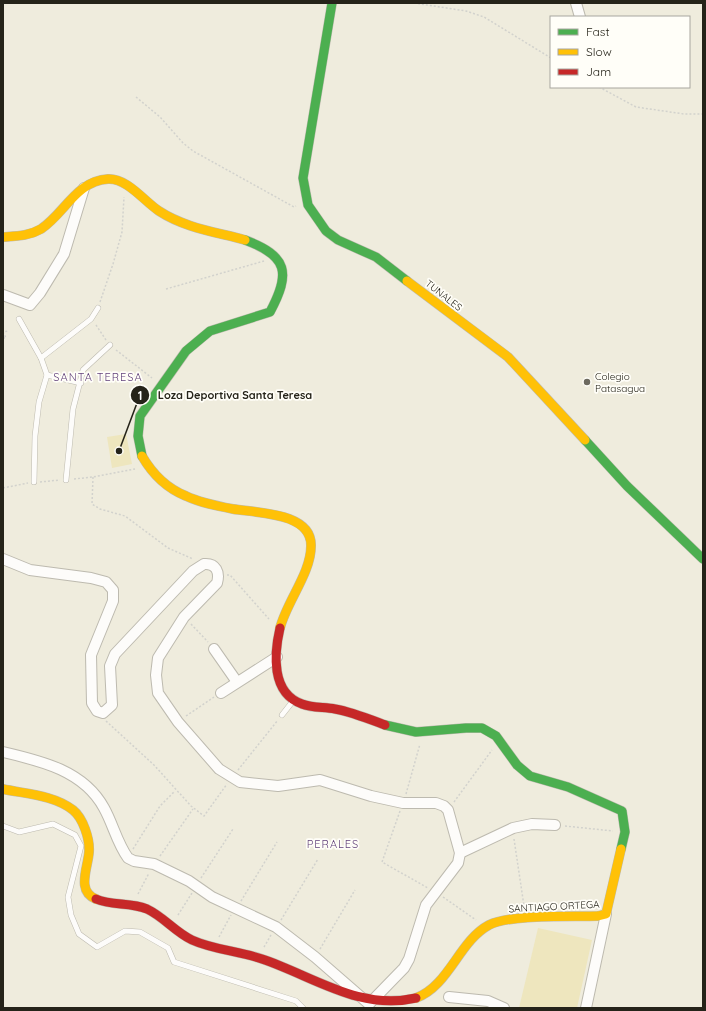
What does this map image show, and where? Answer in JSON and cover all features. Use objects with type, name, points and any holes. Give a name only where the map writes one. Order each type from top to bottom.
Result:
[{"type":"street","name":"TUNALES","points":[[332,3],[303,178],[308,205],[326,231],[338,240],[382,261],[508,357],[627,486],[703,559]]},
{"type":"street","points":[[576,3],[580,16]]},
{"type":"street","points":[[3,237],[30,234],[46,225],[79,190],[93,181],[110,178],[128,184],[145,201],[176,221],[260,246],[277,257],[283,268],[277,300],[270,312],[210,331],[186,351],[145,408],[138,424],[137,444],[147,467],[162,482],[181,494],[206,504],[280,516],[305,528],[312,540],[310,558],[285,611],[279,630],[276,657],[277,680],[284,692],[293,700]]},
{"type":"street","points":[[3,295],[30,306],[40,293],[64,254],[85,186]]},
{"type":"street","points":[[3,559],[30,570],[91,578],[106,582],[113,590],[113,601],[92,655],[92,703],[97,711],[103,713],[112,705],[110,666],[115,654],[193,571],[204,564],[213,566],[218,570],[219,576],[217,583],[184,617],[158,658],[156,675],[158,693],[178,722],[219,769],[231,778],[240,782],[278,786],[320,780],[371,796],[403,803],[436,803],[444,806],[448,810],[460,853],[458,863],[455,869],[426,905],[409,959],[404,968],[369,1004],[315,957],[276,927],[212,897],[196,886],[154,864],[134,861],[128,858],[104,807],[89,786],[64,770],[3,752]]},
{"type":"street","points":[[214,649],[237,682]]},
{"type":"street","points":[[221,693],[276,657]]},
{"type":"street","name":"SANTIAGO ORTEGA","points":[[3,789],[64,804],[80,817],[89,851],[85,883],[87,893],[100,901],[133,905],[146,909],[191,940],[258,957],[274,963],[340,997],[357,1003],[369,1004],[405,1002],[426,994],[446,972],[456,956],[486,926],[504,919],[526,920],[598,916],[606,914],[625,832],[622,812],[613,806],[552,782],[530,776],[520,767],[491,732],[480,728],[417,732],[400,729],[337,709],[305,705],[293,700]]},
{"type":"street","points":[[460,853],[513,828],[532,824],[555,825]]},
{"type":"street","points":[[586,1008],[606,914]]},
{"type":"street","points":[[449,997],[488,1001],[504,1008]]},
{"type":"lane","points":[[41,358],[91,319],[98,308]]},
{"type":"lane","points":[[20,319],[41,358],[47,375],[39,402],[35,436],[34,482]]},
{"type":"lane","points":[[66,480],[73,409],[81,383],[83,370],[110,345]]},
{"type":"lane","points":[[47,375],[81,383]]},
{"type":"lane","points":[[282,715],[293,700]]},
{"type":"lane","points":[[3,826],[19,832],[53,824],[75,835],[81,846],[68,897],[71,915],[79,934],[97,947],[126,931],[140,932],[168,948],[174,962],[296,1001],[303,1008]]},
{"type":"path","points":[[414,3],[466,11],[484,17],[550,57]]},
{"type":"path","points":[[601,88],[636,107],[684,114],[703,114]]},
{"type":"path","points":[[136,97],[160,117],[183,144],[193,151],[294,207],[308,205]]},
{"type":"path","points":[[98,308],[122,232],[122,201],[128,184]]},
{"type":"path","points":[[166,289],[277,257]]},
{"type":"path","points":[[91,319],[110,345],[162,386]]},
{"type":"path","points":[[3,338],[6,338],[3,332],[8,330]]},
{"type":"path","points":[[3,488],[34,482],[93,477],[147,467]]},
{"type":"path","points":[[93,477],[92,504],[100,509],[125,516],[168,548],[204,564]]},
{"type":"path","points":[[219,576],[230,575],[279,630]]},
{"type":"path","points":[[184,617],[214,649]]},
{"type":"path","points":[[178,722],[221,693]]},
{"type":"path","points":[[103,713],[107,724],[154,765],[175,791],[204,816],[231,778],[282,715]]},
{"type":"path","points":[[448,810],[499,741]]},
{"type":"path","points":[[128,858],[160,806],[175,791]]},
{"type":"path","points":[[133,905],[154,864],[194,808]]},
{"type":"path","points":[[555,825],[625,832]]},
{"type":"path","points":[[513,828],[526,920]]},
{"type":"path","points":[[171,925],[233,829]]},
{"type":"path","points":[[214,947],[231,915],[237,908],[277,842]]},
{"type":"path","points":[[258,957],[318,859]]},
{"type":"path","points":[[382,862],[436,892],[486,926]]},
{"type":"path","points":[[315,957],[355,890]]},
{"type":"shaded area","points":[[126,434],[132,464],[112,468],[107,437]]},
{"type":"shaded area","points":[[538,928],[592,940],[577,1008],[519,1008]]},
{"type":"traffic: fast","points":[[332,3],[303,178],[308,205],[326,231],[338,240],[376,257],[407,281]]},
{"type":"traffic: fast","points":[[142,456],[138,436],[140,416],[186,351],[210,331],[270,312],[277,298],[283,276],[282,267],[270,253],[245,240]]},
{"type":"traffic: fast","points":[[585,440],[627,486],[703,559]]},
{"type":"traffic: fast","points":[[385,725],[416,732],[482,728],[496,736],[517,765],[530,776],[568,787],[622,811],[625,832],[621,849]]},
{"type":"traffic: slow","points":[[3,237],[18,236],[41,229],[87,185],[108,179],[122,182],[129,186],[153,207],[179,222],[245,240]]},
{"type":"traffic: slow","points":[[407,281],[508,357],[585,440]]},
{"type":"traffic: slow","points":[[142,456],[155,475],[166,485],[179,493],[221,507],[281,516],[293,520],[302,526],[309,535],[311,546],[310,556],[303,577],[283,618],[280,628]]},
{"type":"traffic: slow","points":[[3,789],[49,798],[65,805],[77,814],[83,823],[89,847],[85,878],[86,891],[96,899]]},
{"type":"traffic: slow","points":[[416,998],[437,984],[470,941],[489,925],[499,921],[512,919],[557,916],[598,916],[606,914],[621,849]]},
{"type":"traffic: jam","points":[[280,628],[276,661],[277,672],[280,682],[292,699],[302,704],[314,707],[341,710],[385,725]]},
{"type":"traffic: jam","points":[[96,899],[108,903],[134,905],[147,909],[192,940],[209,946],[262,959],[337,990],[356,996],[375,1000],[395,1001],[416,998]]},
{"type":"place","name":"Colegio Patasagua","points":[[587,382]]},
{"type":"place","name":"Loza Deportiva Santa Teresa","points":[[119,451]]},
{"type":"district","name":"SANTA TERESA","points":[[98,377]]},
{"type":"district","name":"PERALES","points":[[333,844]]}]
